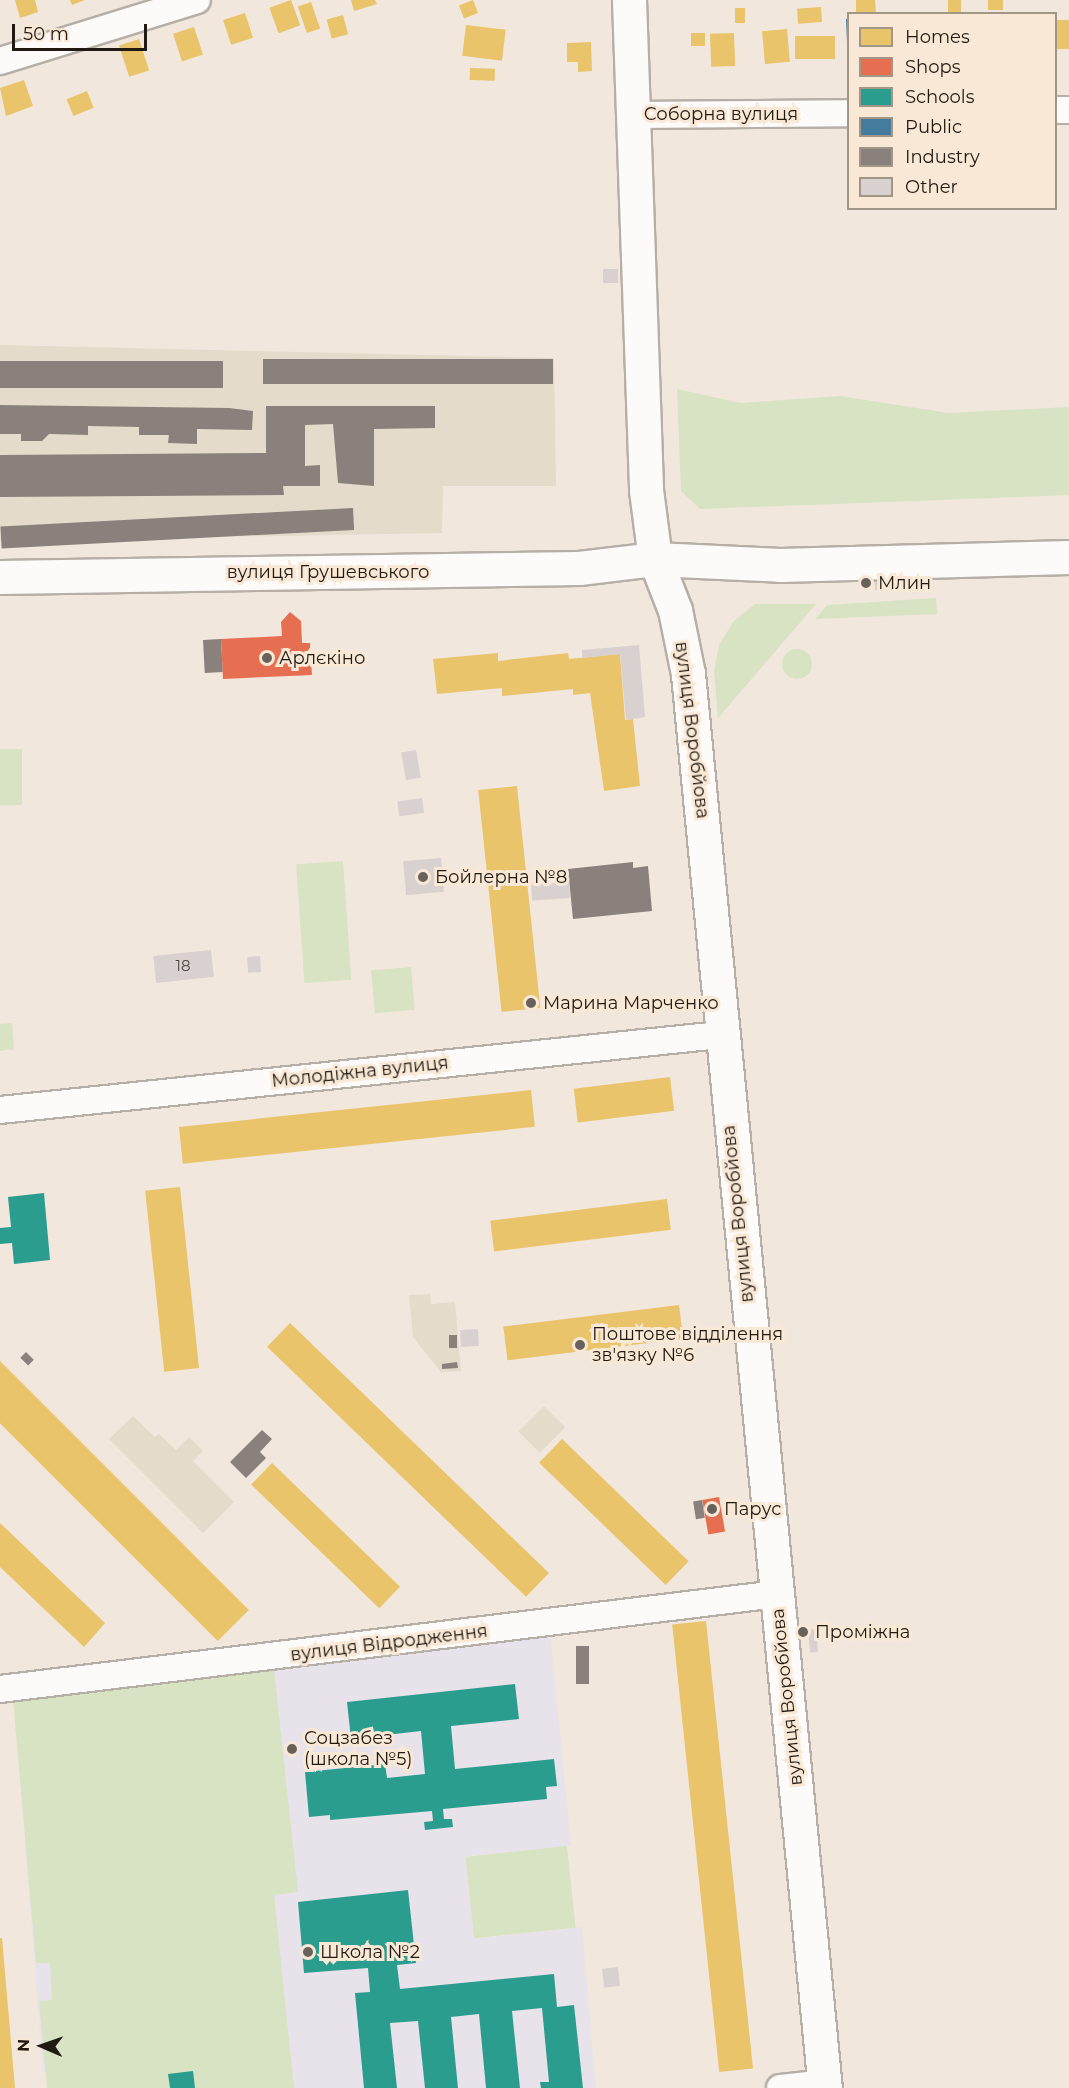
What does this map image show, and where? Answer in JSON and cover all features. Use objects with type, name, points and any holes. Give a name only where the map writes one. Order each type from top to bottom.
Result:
[{"type":"main road","name":"Соборна вулиця","points":[[629,0],[635,115]]},
{"type":"main road","name":"вулиця Воробйова","points":[[635,115],[641,429],[655,559],[675,610],[688,674],[707,844],[720,1035],[825,2085]]},
{"type":"main road","name":"вулиця Грушевського","points":[[0,576],[579,568],[655,559],[780,566],[1069,557]]},
{"type":"street","points":[[0,61],[197,0]]},
{"type":"street","name":"Соборна вулиця","points":[[635,115],[847,112]]},
{"type":"street","name":"Молодіжна вулиця","points":[[0,1110],[720,1035]]},
{"type":"street","name":"вулиця Відродження","points":[[0,1689],[777,1594]]},
{"type":"street","points":[[780,2088],[825,2085]]},
{"type":"shaded area","points":[[0,345],[554,358],[556,486],[443,486],[442,533],[0,541]]},
{"type":"shaded area","points":[[430,1294],[431,1304],[455,1302],[461,1371],[441,1372],[413,1337],[409,1295]]},
{"type":"shaded area","points":[[544,1406],[565,1427],[540,1453],[519,1431]]},
{"type":"shaded area","points":[[133,1416],[155,1437],[159,1434],[176,1450],[189,1437],[203,1451],[193,1461],[234,1502],[203,1533],[109,1439]]},
{"type":"shaded area","name":"Школа №2","points":[[550,1632],[571,1846],[465,1856],[475,1939],[582,1927],[596,2088],[160,2088],[150,2070],[43,2072],[25,1841],[268,1816],[18,1702]]},
{"type":"green space","points":[[677,389],[741,403],[840,396],[948,413],[1069,407],[1069,495],[700,509],[681,491]]},
{"type":"green space","points":[[936,598],[937,614],[815,619],[827,605]]},
{"type":"green space","points":[[755,604],[816,604],[718,718],[714,671],[719,645],[734,621]]},
{"type":"green space","points":[[797,649],[808,653],[812,664],[808,675],[797,679],[786,675],[782,664],[786,653]]},
{"type":"green space","points":[[0,749],[22,749],[22,805],[0,805]]},
{"type":"green space","points":[[343,861],[351,980],[304,983],[296,864]]},
{"type":"green space","points":[[411,967],[415,1010],[375,1013],[371,970]]},
{"type":"green space","points":[[12,1023],[14,1049],[0,1051],[0,1024]]},
{"type":"green space","points":[[274,1669],[298,1892],[274,1895],[294,2088],[47,2088],[39,2001],[52,2000],[50,1963],[36,1963],[13,1700]]},
{"type":"green space","points":[[567,1846],[576,1928],[474,1938],[466,1857]]},
{"type":"building: Homes","points":[[15,0],[35,0],[38,12],[20,18]]},
{"type":"building: Homes","points":[[70,0],[85,0],[72,5]]},
{"type":"building: Homes","points":[[291,0],[300,25],[279,33],[269,8]]},
{"type":"building: Homes","points":[[351,0],[375,0],[377,4],[354,11]]},
{"type":"building: Homes","points":[[473,0],[478,13],[464,18],[459,5]]},
{"type":"building: Homes","points":[[856,0],[875,0],[876,12],[856,12]]},
{"type":"building: Homes","points":[[948,0],[961,0],[961,12],[948,12]]},
{"type":"building: Homes","points":[[988,0],[1003,0],[1003,10],[988,10]]},
{"type":"building: Homes","points":[[311,2],[320,28],[307,33],[298,7]]},
{"type":"building: Homes","points":[[821,7],[822,22],[798,24],[797,9]]},
{"type":"building: Homes","points":[[735,8],[745,8],[745,23],[735,23]]},
{"type":"building: Homes","points":[[245,13],[253,38],[231,45],[223,20]]},
{"type":"building: Homes","points":[[343,15],[348,34],[332,39],[327,19]]},
{"type":"building: Homes","points":[[1057,20],[1069,20],[1069,49],[1057,49]]},
{"type":"building: Homes","points":[[466,25],[506,30],[502,61],[462,56]]},
{"type":"building: Homes","points":[[194,27],[203,55],[182,61],[173,34]]},
{"type":"building: Homes","points":[[787,29],[790,62],[765,64],[762,31]]},
{"type":"building: Homes","points":[[691,33],[705,33],[705,46],[691,46]]},
{"type":"building: Homes","points":[[734,33],[735,66],[711,67],[710,34]]},
{"type":"building: Homes","points":[[795,36],[835,36],[835,59],[795,59]]},
{"type":"building: Homes","points":[[139,39],[149,70],[129,77],[119,45]]},
{"type":"building: Homes","points":[[591,42],[592,71],[578,72],[578,62],[567,62],[567,43]]},
{"type":"building: Homes","points":[[470,68],[495,69],[495,81],[470,80]]},
{"type":"building: Homes","points":[[24,80],[33,106],[6,116],[0,88]]},
{"type":"building: Homes","points":[[87,91],[94,108],[73,116],[67,99]]},
{"type":"building: Homes","points":[[498,653],[498,661],[568,653],[569,659],[620,654],[625,720],[633,719],[640,786],[604,791],[590,693],[573,695],[573,689],[502,696],[502,688],[437,694],[433,659]]},
{"type":"building: Homes","points":[[517,786],[540,1008],[502,1012],[478,790]]},
{"type":"building: Homes","points":[[670,1077],[674,1111],[578,1123],[574,1089]]},
{"type":"building: Homes","points":[[531,1090],[535,1127],[183,1164],[179,1127]]},
{"type":"building: Homes","points":[[180,1187],[199,1368],[164,1372],[145,1191]]},
{"type":"building: Homes","points":[[667,1199],[671,1230],[494,1251],[490,1221]]},
{"type":"building: Homes","points":[[679,1305],[683,1339],[507,1360],[503,1327]]},
{"type":"building: Homes","points":[[290,1323],[549,1573],[526,1597],[267,1347]]},
{"type":"building: Homes","points":[[0,1361],[249,1610],[218,1641],[0,1423]]},
{"type":"building: Homes","points":[[562,1439],[689,1561],[666,1585],[539,1463]]},
{"type":"building: Homes","points":[[272,1463],[400,1587],[379,1608],[251,1485]]},
{"type":"building: Homes","points":[[0,1523],[105,1623],[84,1647],[0,1567]]},
{"type":"building: Homes","points":[[706,1621],[753,2069],[719,2072],[672,1625]]},
{"type":"building: Homes","points":[[0,1938],[2,1938],[15,2088],[0,2088]]},
{"type":"building: Shops","name":"Арлєкіно","points":[[290,612],[301,621],[302,643],[310,643],[312,675],[223,679],[221,639],[282,636],[281,622]]},
{"type":"building: Shops","name":"Парус","points":[[719,1497],[725,1531],[708,1534],[702,1500]]},
{"type":"building: Schools","points":[[44,1193],[50,1260],[14,1264],[12,1243],[0,1244],[0,1228],[11,1227],[8,1197]]},
{"type":"building: Schools","points":[[515,1684],[519,1719],[451,1726],[455,1769],[554,1759],[557,1786],[546,1787],[547,1799],[443,1809],[444,1819],[452,1819],[453,1827],[425,1830],[424,1822],[433,1821],[432,1811],[330,1820],[330,1815],[309,1817],[305,1772],[385,1764],[387,1778],[425,1774],[421,1731],[351,1739],[347,1702]]},
{"type":"building: Schools","points":[[408,1890],[416,1963],[397,1965],[400,1989],[554,1974],[557,2007],[574,2005],[583,2088],[541,2088],[540,2082],[549,2082],[542,2008],[512,2011],[520,2088],[486,2088],[479,2014],[451,2017],[458,2088],[425,2088],[418,2021],[390,2023],[397,2088],[364,2088],[355,1993],[370,1992],[368,1968],[304,1973],[298,1902]]},
{"type":"building: Schools","points":[[193,2071],[195,2088],[170,2088],[168,2074]]},
{"type":"building: Industry","points":[[263,359],[553,359],[553,384],[263,384]]},
{"type":"building: Industry","points":[[0,361],[223,361],[223,388],[0,388]]},
{"type":"building: Industry","points":[[0,405],[229,408],[253,411],[252,430],[197,429],[197,444],[168,443],[169,435],[139,435],[139,427],[88,426],[88,435],[49,434],[42,441],[21,441],[21,434],[0,434]]},
{"type":"building: Industry","points":[[266,406],[435,406],[435,428],[374,429],[374,486],[338,483],[333,424],[305,425],[305,466],[320,465],[320,486],[283,486],[284,495],[0,497],[0,455],[266,453]]},
{"type":"building: Industry","points":[[353,508],[354,530],[2,548],[0,526]]},
{"type":"building: Industry","points":[[221,639],[223,672],[205,673],[203,640]]},
{"type":"building: Industry","points":[[633,862],[633,868],[648,866],[652,911],[573,919],[568,869]]},
{"type":"building: Industry","points":[[449,1335],[457,1335],[457,1348],[449,1348]]},
{"type":"building: Industry","points":[[26,1352],[34,1360],[28,1365],[20,1358]]},
{"type":"building: Industry","points":[[457,1362],[458,1368],[442,1369],[442,1364]]},
{"type":"building: Industry","points":[[262,1430],[272,1439],[260,1452],[266,1458],[246,1478],[230,1462]]},
{"type":"building: Industry","points":[[702,1500],[705,1518],[696,1519],[693,1501]]},
{"type":"building: Industry","points":[[576,1646],[589,1646],[589,1684],[576,1684]]},
{"type":"building: Other","points":[[603,269],[618,269],[618,283],[603,283]]},
{"type":"building: Other","points":[[912,575],[913,587],[875,590],[874,578]]},
{"type":"building: Other","points":[[639,645],[645,717],[626,720],[620,654],[582,658],[582,650]]},
{"type":"building: Other","points":[[416,750],[421,778],[406,780],[401,753]]},
{"type":"building: Other","points":[[422,798],[424,813],[399,816],[397,801]]},
{"type":"building: Other","name":"Бойлерна №8","points":[[441,858],[444,892],[406,895],[403,861]]},
{"type":"building: Other","points":[[569,882],[570,898],[532,901],[531,885]]},
{"type":"building: Other","points":[[211,950],[214,977],[156,983],[153,956]]},
{"type":"building: Other","points":[[260,956],[261,972],[248,973],[247,957]]},
{"type":"building: Other","points":[[478,1329],[479,1346],[461,1347],[460,1330]]},
{"type":"building: Other","points":[[816,1629],[818,1652],[810,1653],[808,1630]]},
{"type":"building: Other","points":[[618,1967],[620,1986],[604,1988],[602,1969]]},
{"type":"place","name":"Млин","points":[[866,583]]},
{"type":"place","name":"Арлєкіно","points":[[267,658]]},
{"type":"place","name":"Бойлерна №8","points":[[423,877]]},
{"type":"place","name":"Марина Марченко","points":[[531,1003]]},
{"type":"place","name":"Поштове відділення зв'язку №6","points":[[580,1345]]},
{"type":"place","name":"Парус","points":[[712,1509]]},
{"type":"place","name":"Проміжна","points":[[803,1632]]},
{"type":"place","name":"Соцзабез (школа №5)","points":[[292,1749]]},
{"type":"place","name":"Школа №2","points":[[308,1952]]}]
